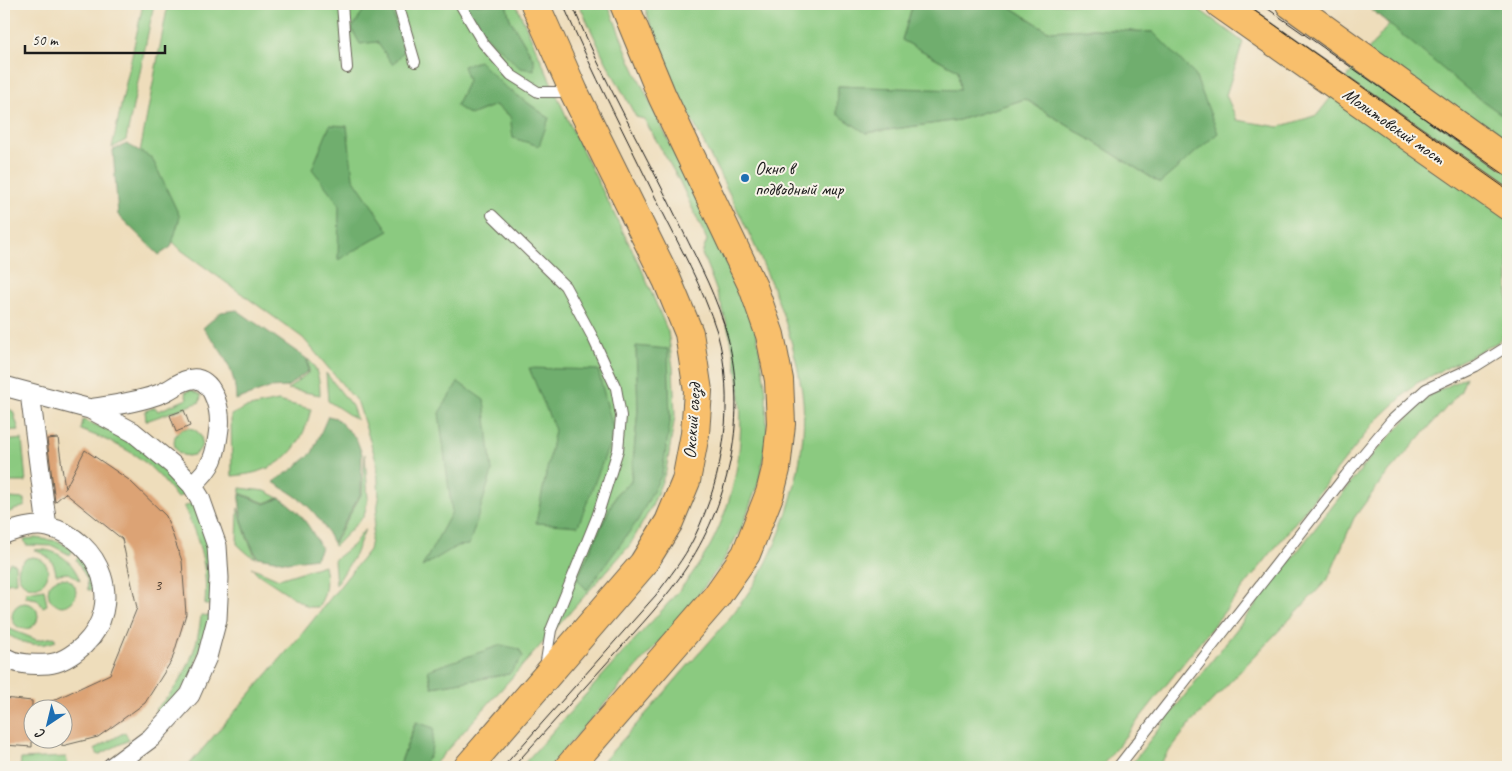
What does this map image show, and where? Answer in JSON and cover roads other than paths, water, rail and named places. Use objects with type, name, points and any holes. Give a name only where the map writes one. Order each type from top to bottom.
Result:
[{"type":"main road","name":"Окский съезд","points":[[468,767],[642,564],[668,522],[686,481],[695,434],[698,391],[689,333],[667,280],[574,92],[535,4]]},
{"type":"main road","points":[[569,767],[716,597],[746,554],[770,493],[776,469],[781,424],[779,380],[770,335],[753,287],[662,96],[624,4]]},
{"type":"main road","name":"Молитовский мост","points":[[1220,4],[1508,206]]},
{"type":"main road","points":[[1297,10],[1508,161]]},
{"type":"street","points":[[90,409],[161,393],[184,381],[197,379],[209,386],[215,399],[220,424],[216,453],[207,473],[192,485]]},
{"type":"street","points":[[4,386],[90,409],[133,432],[173,465],[192,485],[200,498],[217,546],[219,578],[217,619],[207,657],[190,695],[152,738],[112,767]]},
{"type":"street","points":[[30,393],[47,527]]},
{"type":"street","points":[[4,534],[23,527],[47,527],[69,534],[88,549],[100,569],[106,592],[103,616],[92,637],[75,654],[53,663],[31,666],[4,657]]},
{"type":"lane","points":[[342,4],[347,68]]},
{"type":"lane","points":[[398,4],[415,62]]},
{"type":"lane","points":[[460,4],[483,43],[511,75],[538,92],[574,92]]},
{"type":"lane","points":[[492,215],[565,286],[592,336],[616,388],[621,416],[618,450],[597,517],[550,630],[543,680]]},
{"type":"lane","points":[[1118,767],[1346,475],[1391,421],[1426,389],[1476,366],[1508,346]]},
{"type":"tram line","points":[[503,767],[656,595],[676,568],[694,538],[704,514],[713,489],[724,437],[726,384],[717,332],[691,268],[598,80],[563,4]]},
{"type":"tram line","points":[[513,767],[652,612],[688,565],[703,539],[725,484],[735,426],[734,367],[728,338],[714,296],[597,61],[572,4]]},
{"type":"tram line","points":[[1245,4],[1508,190]]},
{"type":"tram line","points":[[1261,4],[1508,177]]},
{"type":"place","name":"Окно в подводный мир","points":[[745,178]]}]
